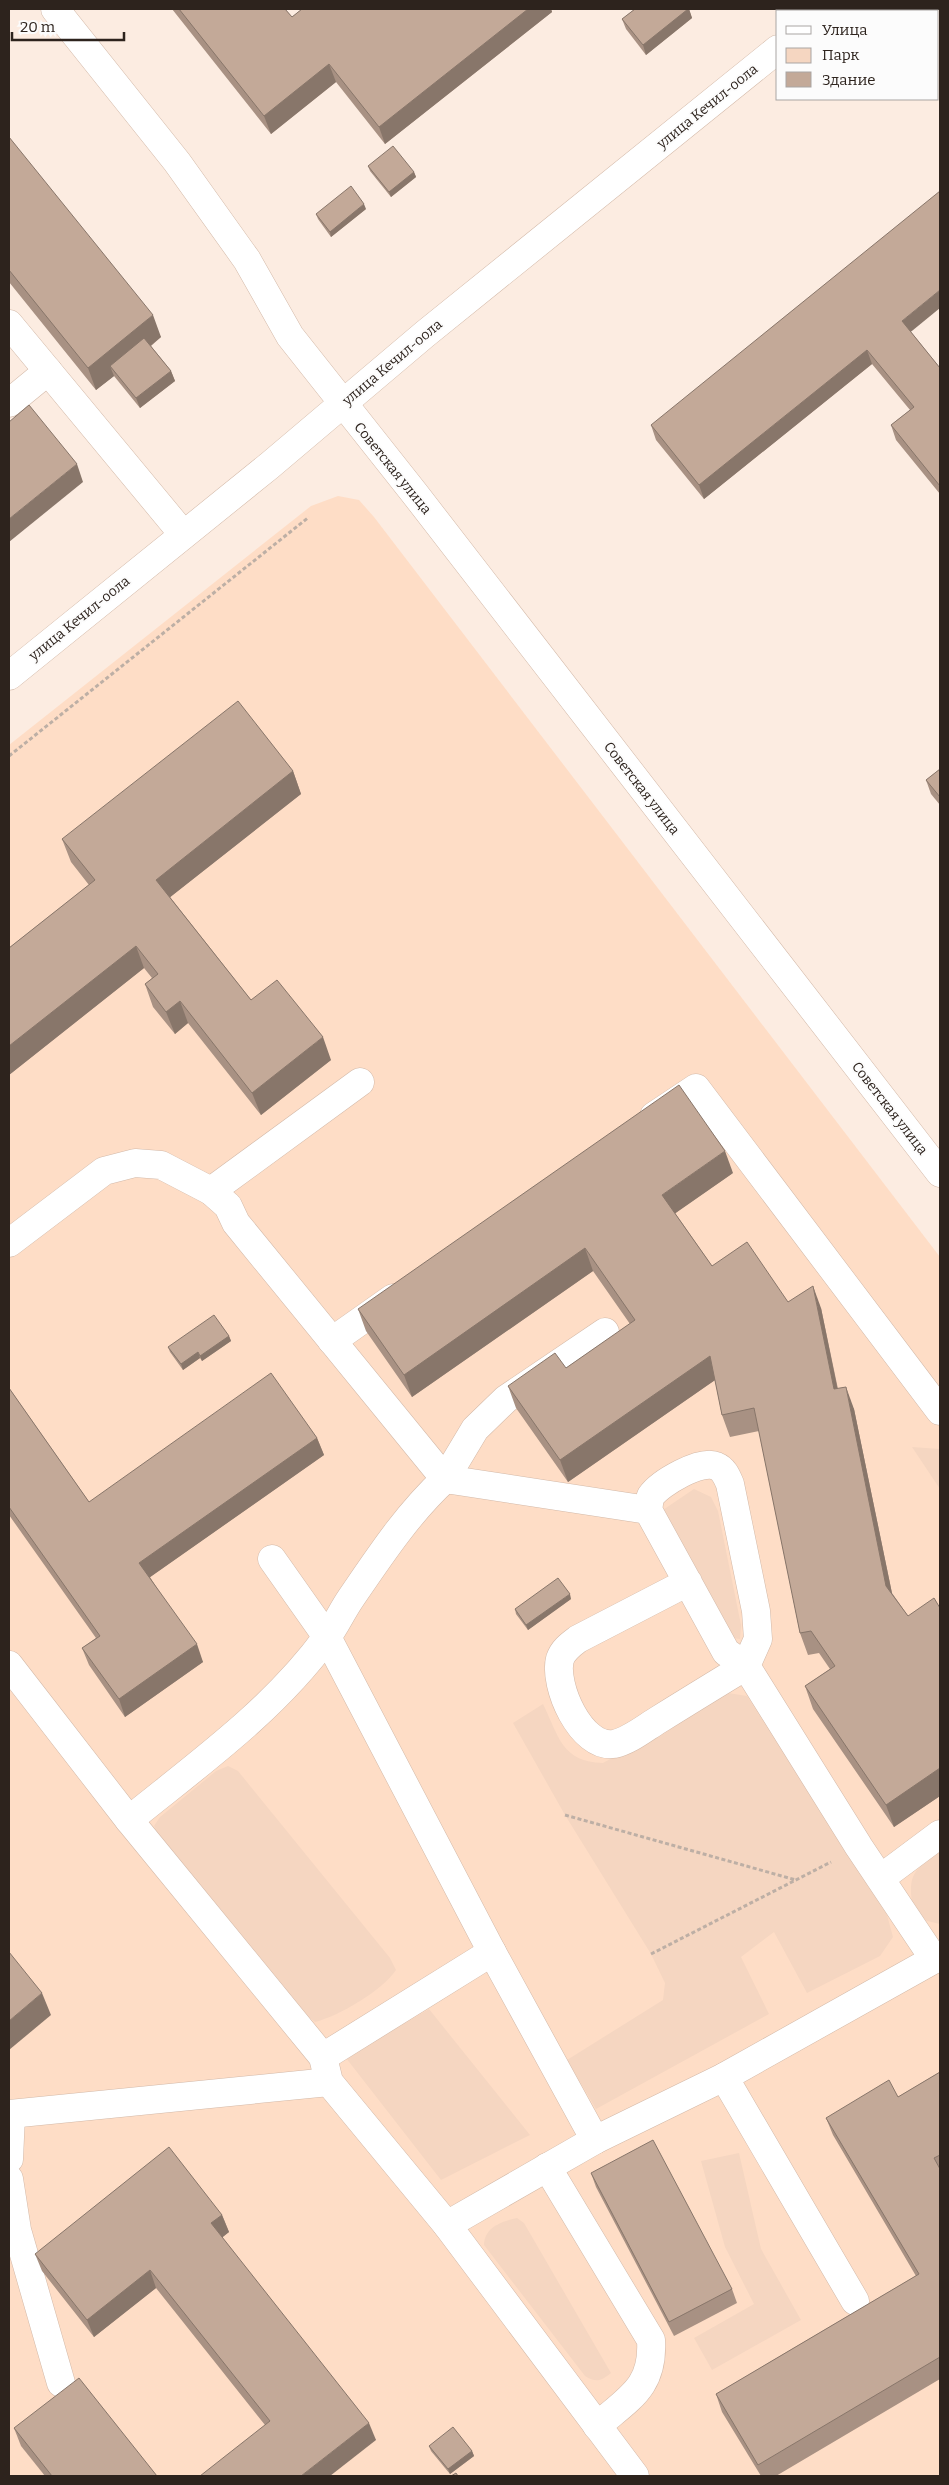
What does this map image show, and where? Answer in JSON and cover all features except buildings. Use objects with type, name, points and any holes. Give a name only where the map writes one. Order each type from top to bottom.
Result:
[{"type":"street","name":"Советская улица","points":[[55,9],[177,162],[247,260],[290,336],[341,404],[415,494],[940,1174]]},
{"type":"street","name":"улица Кечил-оола","points":[[9,676],[776,51]]},
{"type":"street","points":[[9,324],[183,534]]},
{"type":"street","points":[[9,403],[48,371]]},
{"type":"street","points":[[211,1191],[360,1082]]},
{"type":"street","points":[[631,1133],[696,1088],[940,1411]]},
{"type":"street","points":[[9,1243],[104,1171],[134,1162],[160,1165],[211,1191],[228,1206],[236,1223],[445,1479],[648,1510]]},
{"type":"street","points":[[332,1341],[413,1284]]},
{"type":"street","points":[[129,1820],[229,1739],[285,1687],[327,1637],[350,1599],[388,1545],[445,1479],[475,1429],[506,1399],[605,1332]]},
{"type":"street","points":[[448,2224],[595,2140],[724,2077],[937,1958],[881,1878],[798,1752],[746,1666],[726,1652],[688,1582],[648,1510],[650,1497],[657,1489],[691,1468],[704,1464],[716,1466],[725,1472],[730,1484],[756,1611],[758,1639],[746,1666],[634,1735],[613,1744],[600,1742],[578,1722],[568,1705],[560,1684],[560,1658],[566,1648],[578,1639],[688,1582]]},
{"type":"street","points":[[272,1559],[327,1637],[492,1952],[595,2140]]},
{"type":"street","points":[[9,1665],[448,2224],[635,2476]]},
{"type":"street","points":[[881,1878],[940,1834]]},
{"type":"street","points":[[9,2159],[10,2115],[326,2069],[492,1952]]},
{"type":"street","points":[[724,2077],[855,2301]]},
{"type":"street","points":[[547,2168],[651,2340],[652,2359],[647,2378],[636,2393],[597,2426]]},
{"type":"street","points":[[9,2178],[17,2230],[61,2383]]},
{"type":"path","points":[[9,756],[309,517]]},
{"type":"path","points":[[565,1815],[796,1880]]},
{"type":"path","points":[[651,1954],[839,1857]]},
{"type":"shaded area","points":[[338,496],[359,500],[374,517],[940,1257],[940,2476],[9,2476],[9,745],[311,506]]},
{"type":"green space","points":[[912,1447],[940,1449],[940,1489]]},
{"type":"green space","points":[[694,1489],[711,1497],[718,1511],[741,1625],[740,1639],[733,1638],[660,1512]]},
{"type":"green space","points":[[728,1693],[747,1696],[887,1915],[893,1937],[880,1956],[807,1993],[774,1932],[741,1957],[769,2014],[596,2109],[567,2060],[663,2000],[665,1983],[651,1954],[565,1815],[513,1723],[543,1704],[558,1737],[570,1753],[589,1762],[603,1763]]},
{"type":"green space","points":[[228,1766],[238,1771],[390,1958],[396,1970],[390,1978],[371,1994],[325,2019],[315,2022],[301,2011],[158,1835],[154,1826],[160,1817],[216,1771]]},
{"type":"green space","points":[[940,1851],[940,1924],[927,1921],[913,1908],[911,1887],[918,1868]]},
{"type":"green space","points":[[429,2009],[530,2135],[441,2180],[346,2058]]},
{"type":"green space","points":[[739,2153],[761,2249],[801,2320],[712,2370],[694,2338],[754,2304],[725,2247],[701,2161]]},
{"type":"green space","points":[[517,2218],[524,2223],[611,2373],[604,2378],[592,2380],[585,2376],[484,2245],[487,2234],[491,2229],[500,2223]]}]
